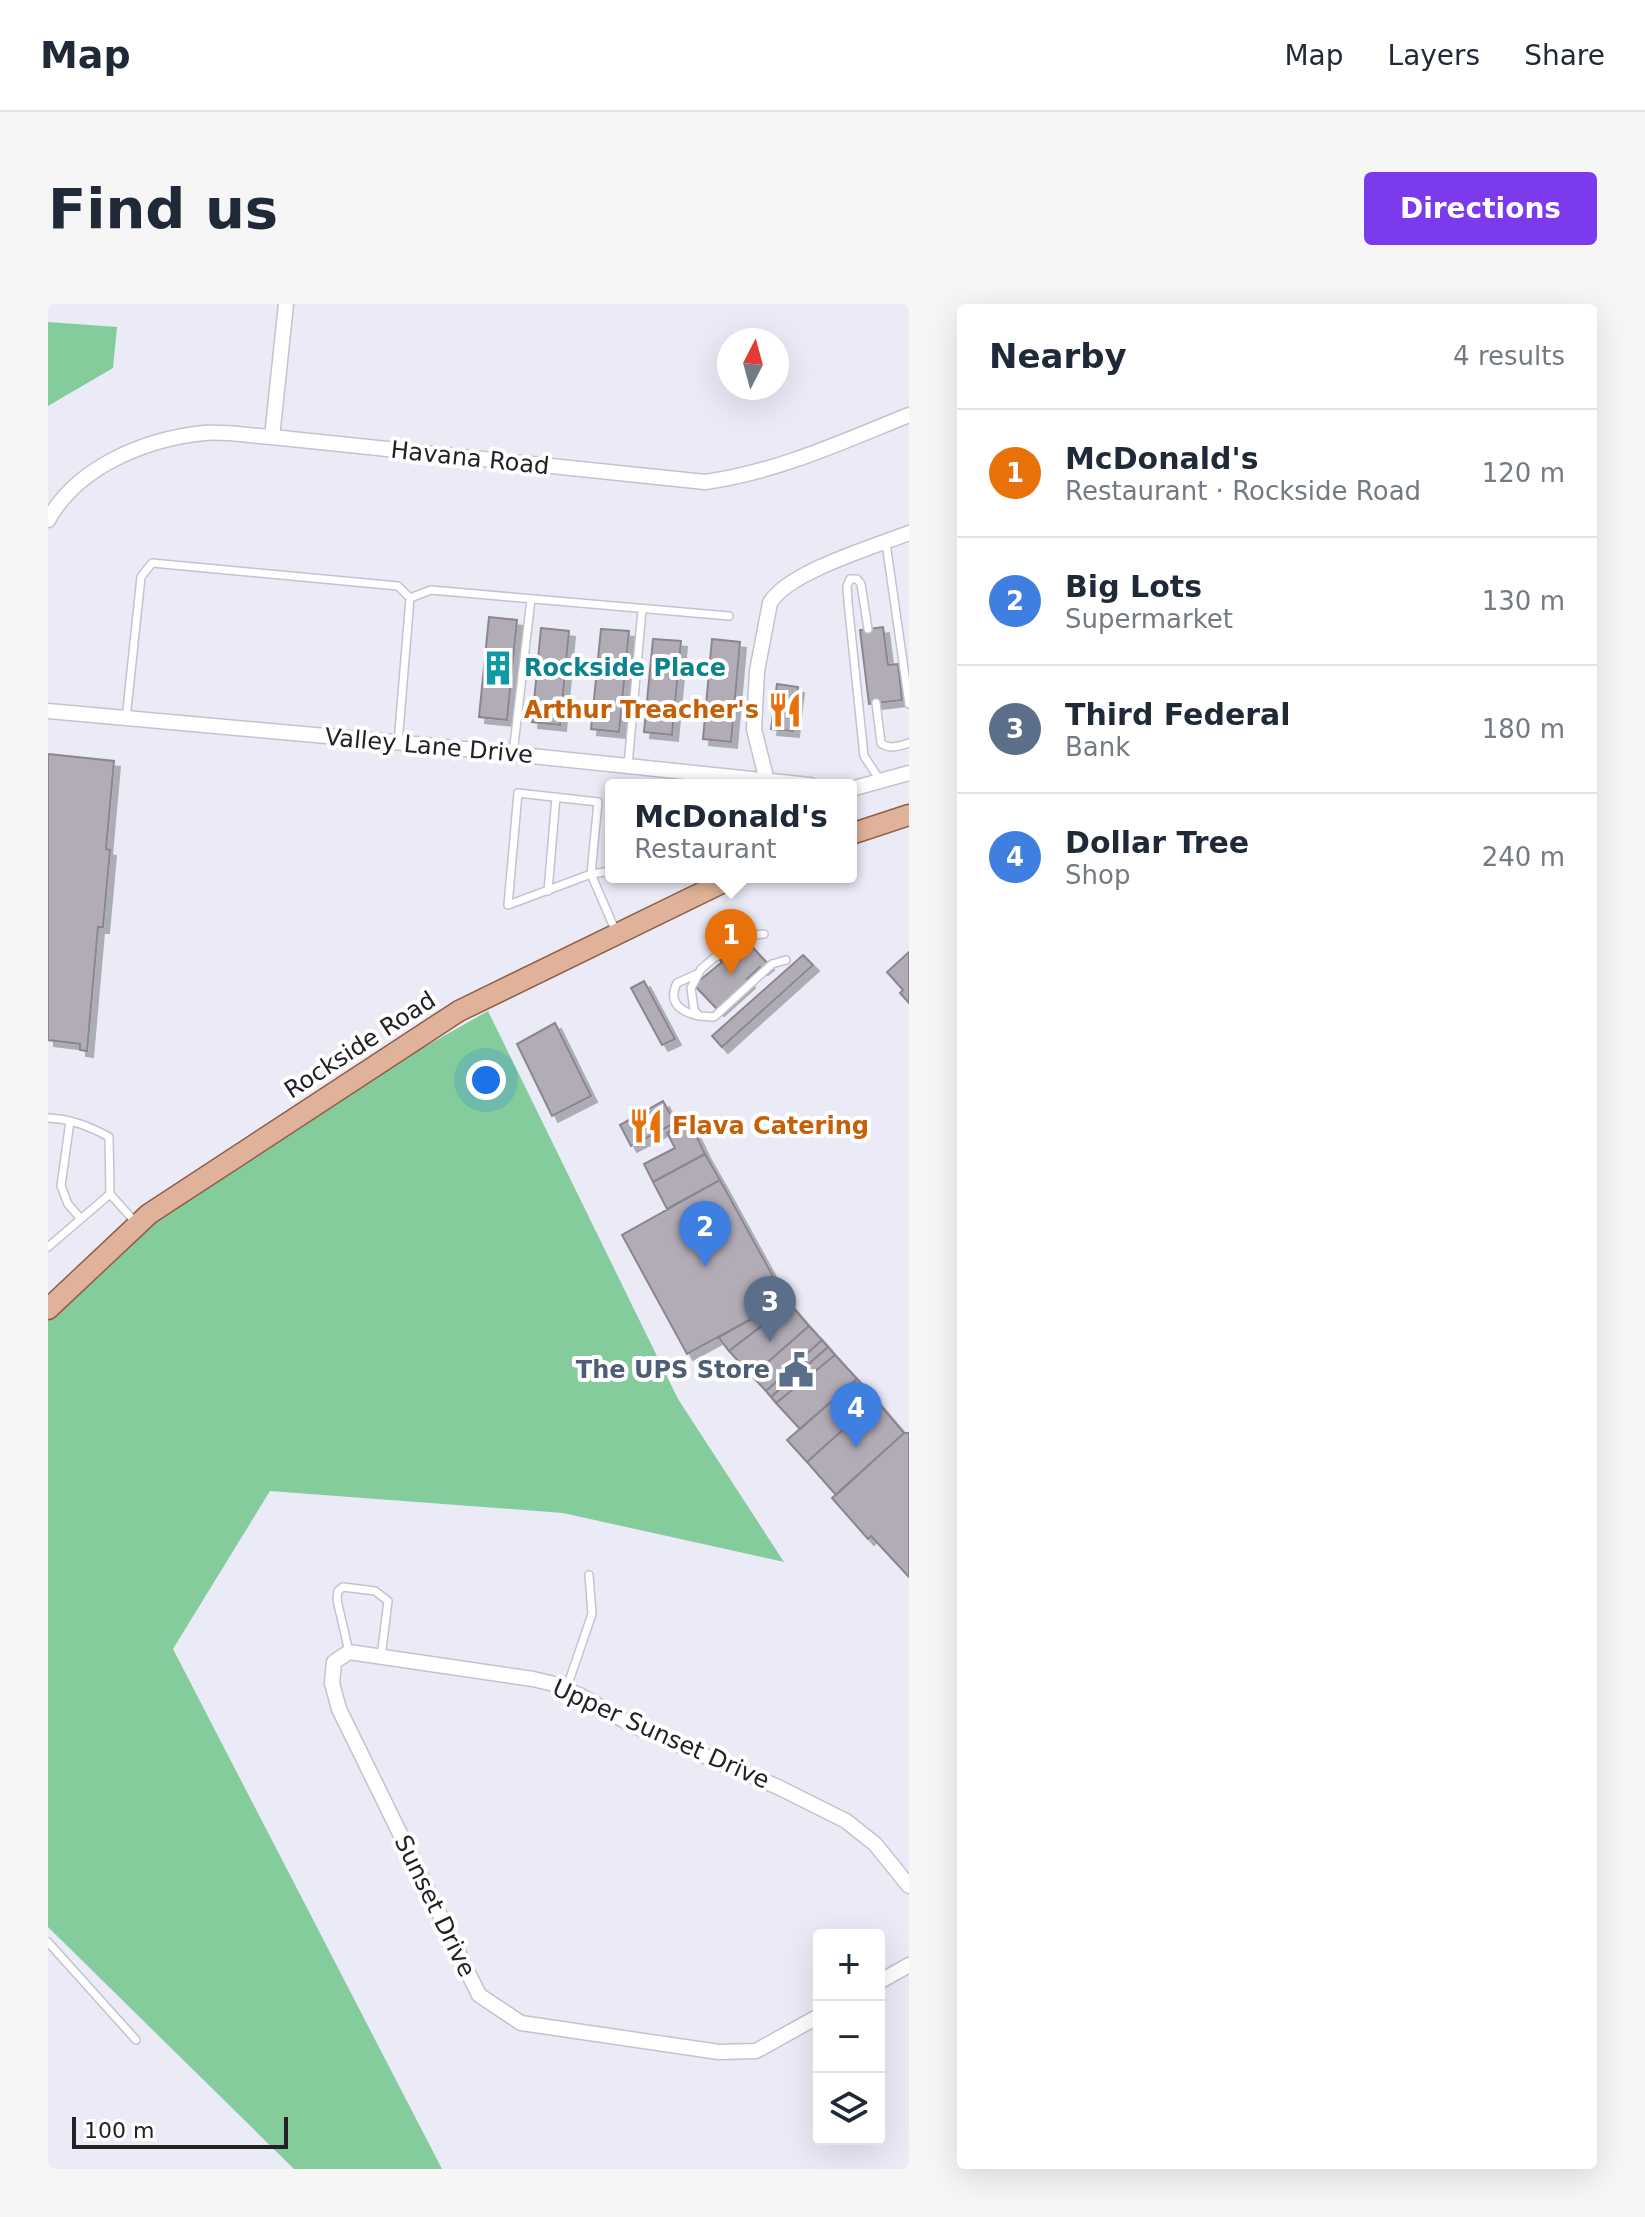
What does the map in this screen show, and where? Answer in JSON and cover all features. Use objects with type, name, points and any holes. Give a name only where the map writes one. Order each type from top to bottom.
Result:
[{"type":"main road","points":[[857,832],[909,815]]},
{"type":"main road","name":"Rockside Road","points":[[48,1309],[149,1214],[459,1011],[722,883]]},
{"type":"street","points":[[272,437],[286,304]]},
{"type":"street","name":"Havana Road","points":[[48,520],[80,482],[120,455],[159,441],[207,433],[705,482],[743,477],[782,465],[909,415]]},
{"type":"street","points":[[767,779],[756,741],[754,713],[757,671],[770,603],[775,594],[791,581],[909,533]]},
{"type":"street","name":"Valley Lane Drive","points":[[48,711],[628,765],[716,779]]},
{"type":"street","points":[[857,787],[909,773]]},
{"type":"street","name":"Upper Sunset Drive","points":[[349,1652],[533,1679],[566,1690],[634,1726],[778,1787],[846,1821],[875,1844],[909,1886]]},
{"type":"street","name":"Sunset Drive","points":[[349,1652],[334,1662],[332,1683],[339,1709],[479,1995],[521,2023],[719,2052],[756,2051],[813,2019]]},
{"type":"street","points":[[885,1979],[909,1965]]},
{"type":"lane","points":[[886,543],[909,704]]},
{"type":"lane","points":[[126,719],[141,577],[152,563],[398,586],[410,598],[398,743]]},
{"type":"lane","points":[[868,629],[861,584],[857,579],[850,579],[848,602],[864,756],[881,781]]},
{"type":"lane","points":[[410,598],[431,590],[729,616]]},
{"type":"lane","points":[[513,754],[531,599]]},
{"type":"lane","points":[[628,765],[642,610]]},
{"type":"lane","points":[[876,703],[881,743],[896,747],[909,743]]},
{"type":"lane","points":[[605,872],[591,874],[508,905],[518,793],[598,802],[591,874],[617,934]]},
{"type":"lane","points":[[548,891],[556,797]]},
{"type":"lane","points":[[764,934],[740,936],[699,973],[677,983],[673,998],[676,1006],[685,1013],[714,1017],[772,964],[786,960]]},
{"type":"lane","points":[[699,973],[691,988],[694,1010],[699,1016]]},
{"type":"lane","points":[[48,1118],[89,1126],[109,1137],[110,1194],[138,1225]]},
{"type":"lane","points":[[70,1121],[61,1186],[68,1204],[81,1219]]},
{"type":"lane","points":[[48,1247],[110,1194]]},
{"type":"lane","points":[[566,1690],[592,1614],[589,1575]]},
{"type":"lane","points":[[349,1652],[337,1600],[338,1591],[343,1587],[375,1591],[388,1601],[381,1657]]},
{"type":"lane","points":[[48,1942],[136,2040]]},
{"type":"green space","points":[[48,322],[117,327],[113,368],[48,406]]},
{"type":"green space","points":[[488,1011],[678,1399],[784,1562],[563,1513],[270,1491],[173,1649],[442,2169],[294,2169],[48,1927],[48,1309],[149,1214],[286,1125]]},
{"type":"building","name":"Rockside Place","points":[[489,617],[517,620],[507,720],[479,717]]},
{"type":"building","points":[[883,627],[888,665],[898,664],[902,700],[869,704],[860,630]]},
{"type":"building","name":"Rockside Place","points":[[541,628],[569,631],[560,725],[532,722]]},
{"type":"building","name":"Rockside Place","points":[[601,629],[629,631],[619,732],[591,729]]},
{"type":"building","name":"Rockside Place","points":[[653,639],[681,641],[672,735],[644,732]]},
{"type":"building","name":"Rockside Place","points":[[712,639],[740,642],[731,742],[703,739]]},
{"type":"building","points":[[777,684],[798,687],[793,731],[771,729]]},
{"type":"building","points":[[48,754],[114,761],[103,927],[98,927],[87,1051],[80,1050],[80,1044],[48,1040]]},
{"type":"building","points":[[744,938],[768,964],[762,969],[760,967],[747,979],[749,982],[718,1010],[694,985],[722,962],[720,960],[724,956],[726,959],[740,946],[738,943]]},
{"type":"building","points":[[909,952],[909,1003],[900,993],[903,990],[887,972]]},
{"type":"building","points":[[803,955],[813,965],[722,1047],[712,1036]]},
{"type":"building","points":[[644,981],[675,1039],[662,1045],[631,988]]},
{"type":"building","points":[[555,1023],[591,1096],[552,1116],[517,1044]]},
{"type":"building","points":[[663,1101],[675,1123],[631,1146],[620,1125]]},
{"type":"building","points":[[689,1121],[705,1154],[653,1182],[644,1164],[675,1148],[667,1133]]},
{"type":"building","points":[[705,1154],[720,1180],[667,1209],[653,1182]]},
{"type":"building","points":[[720,1180],[786,1300],[687,1354],[622,1235]]},
{"type":"building","points":[[786,1300],[790,1304],[729,1351],[722,1342],[719,1337]]},
{"type":"building","points":[[790,1304],[809,1326],[752,1376],[729,1351]]},
{"type":"building","points":[[809,1326],[822,1340],[766,1391],[752,1376]]},
{"type":"building","points":[[822,1340],[828,1347],[771,1397],[766,1391]]},
{"type":"building","points":[[828,1347],[835,1355],[776,1403],[771,1397]]},
{"type":"building","points":[[835,1355],[857,1379],[800,1429],[776,1403]]},
{"type":"building","points":[[857,1379],[876,1400],[807,1462],[787,1440]]},
{"type":"building","points":[[876,1400],[904,1433],[836,1495],[807,1462]]},
{"type":"building","points":[[904,1433],[909,1433],[909,1577],[871,1536],[868,1539],[832,1498]]},
{"type":"place","name":"Rockside Place","points":[[498,668]]},
{"type":"place","name":"Arthur Treacher's","points":[[785,710]]},
{"type":"place","name":"McDonald's","points":[[731,975]]},
{"type":"place","name":"Flava Catering","points":[[646,1126]]},
{"type":"place","name":"Big Lots","points":[[705,1267]]},
{"type":"place","name":"Third Federal","points":[[770,1342]]},
{"type":"place","name":"The UPS Store","points":[[796,1370]]},
{"type":"place","name":"Dollar Tree","points":[[856,1448]]}]
